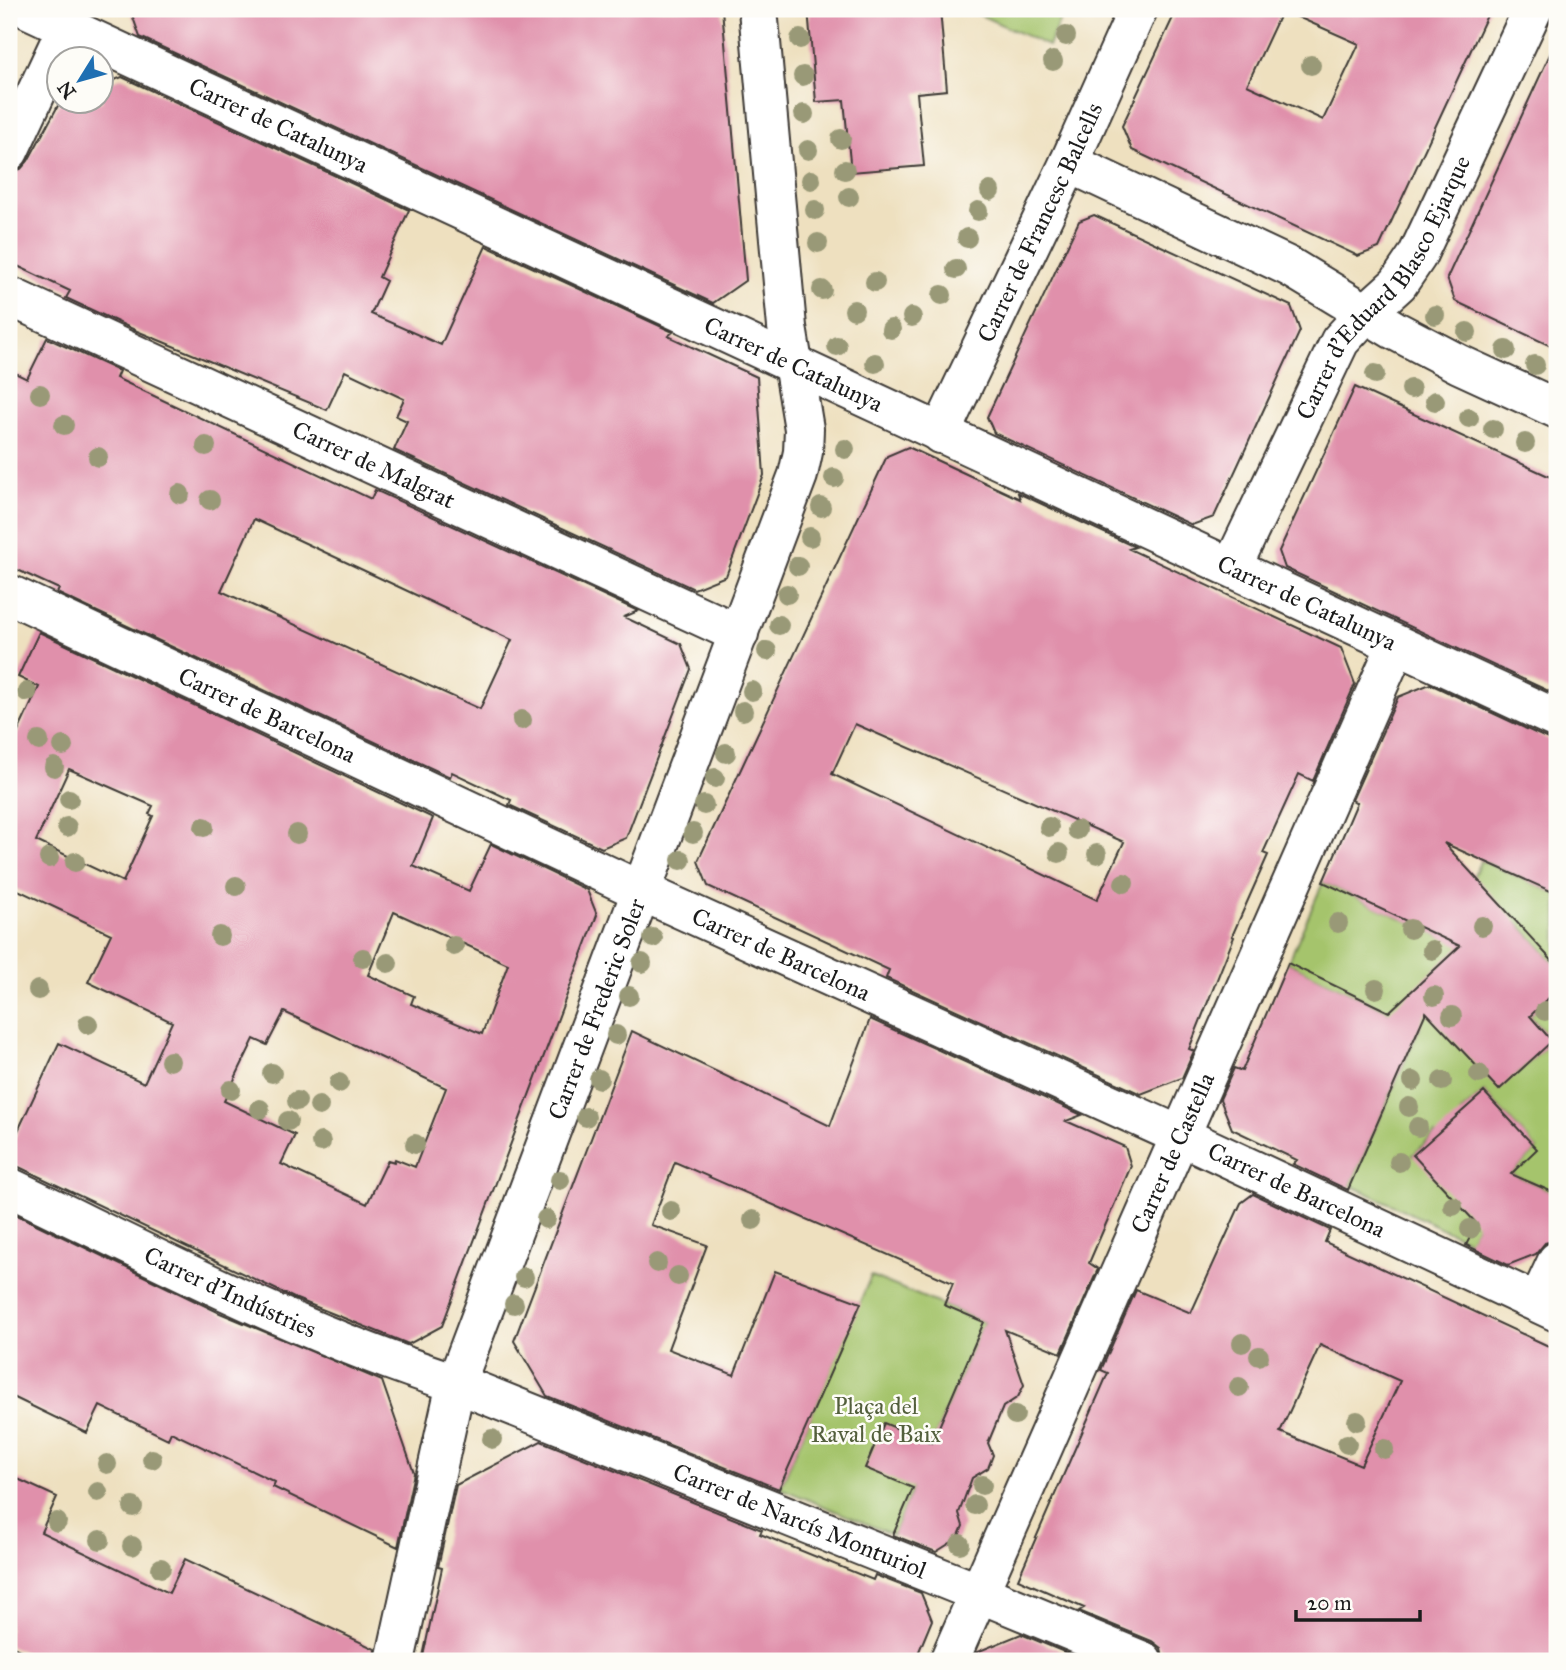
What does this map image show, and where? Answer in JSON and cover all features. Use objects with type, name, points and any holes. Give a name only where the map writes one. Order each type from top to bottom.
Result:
[{"type":"street","name":"Carrer de Catalunya","points":[[28,9],[1557,719]]},
{"type":"street","name":"Carrer de Frederic Soler","points":[[395,1661],[456,1383],[798,475],[804,429],[787,327],[758,9]]},
{"type":"street","name":"Carrer de Francesc Balcells","points":[[940,434],[1069,163],[1138,9]]},
{"type":"street","name":"Carrer d'Eduard Blasco Ejarque","points":[[1232,567],[1332,354],[1340,341],[1367,312],[1398,284],[1417,256],[1533,9]]},
{"type":"street","points":[[9,151],[67,27]]},
{"type":"street","points":[[1069,163],[1290,267],[1394,330],[1557,409]]},
{"type":"street","name":"Carrer de Malgrat","points":[[9,296],[739,634]]},
{"type":"street","name":"Carrer de Barcelona","points":[[9,594],[641,891],[1179,1135],[1548,1307]]},
{"type":"street","name":"Carrer de Castella","points":[[949,1661],[1396,646]]},
{"type":"street","name":"Carrer d'Indústries","points":[[9,1187],[203,1281],[386,1361],[456,1383]]},
{"type":"street","points":[[1548,1307],[1557,1261]]},
{"type":"street","name":"Carrer de Narcís Monturiol","points":[[456,1383],[1143,1661]]},
{"type":"green space","points":[[967,9],[1065,9],[1048,46]]},
{"type":"green space","points":[[1481,860],[1557,894],[1557,966],[1518,923],[1517,1073],[1552,1041],[1530,1016],[1557,990],[1557,1194],[1511,1174],[1537,1149],[1484,1092],[1461,1112],[1448,1148],[1435,1134],[1413,1155],[1495,1188],[1469,1241],[1350,1185],[1420,1027],[1288,963],[1323,882],[1444,938]]},
{"type":"green space","name":"Plaça del Raval de Baix","points":[[871,1276],[984,1322],[893,1535],[780,1488]]},
{"type":"building","points":[[130,9],[722,9],[746,280],[713,303],[140,37]]},
{"type":"building","points":[[808,9],[940,9],[947,90],[917,93],[924,166],[851,172],[844,100],[816,102]]},
{"type":"building","points":[[1177,9],[1490,9],[1379,248],[1358,256],[1132,150],[1122,126]],"holes":[[[1282,10],[1359,44],[1323,120],[1247,85]]]},
{"type":"building","points":[[1557,39],[1557,349],[1455,301],[1447,278]]},
{"type":"building","points":[[13,76],[16,84],[9,100],[9,77]]},
{"type":"building","points":[[122,77],[409,210],[379,277],[386,281],[371,314],[441,345],[486,246],[673,332],[668,336],[757,377],[764,475],[726,576],[694,589],[394,450],[407,421],[396,416],[404,399],[345,371],[327,410],[137,331],[66,298],[70,291],[9,262],[9,173],[21,169],[28,161],[52,116],[116,116],[116,79]]},
{"type":"building","points":[[1094,215],[1291,306],[1300,331],[1214,517],[1192,525],[994,433],[987,417],[1079,221]]},
{"type":"building","points":[[47,338],[119,371],[116,378],[371,499],[375,490],[638,611],[624,617],[681,644],[691,669],[626,838],[602,848],[509,805],[511,800],[452,772],[450,777],[57,593],[59,589],[9,566],[9,370],[27,379]],"holes":[[[254,519],[512,640],[480,709],[221,591]]]},
{"type":"building","points":[[1355,387],[1557,480],[1557,695],[1285,568],[1279,551]]},
{"type":"building","points":[[908,447],[1020,499],[1018,493],[1135,547],[1129,549],[1341,648],[1355,684],[1313,781],[1299,774],[1263,853],[1268,855],[1232,936],[1234,937],[1189,1049],[1194,1051],[1182,1078],[1141,1094],[886,978],[889,970],[708,886],[698,861],[887,456]],"holes":[[[855,724],[1124,842],[1097,900],[832,774]]]},
{"type":"building","points":[[39,632],[433,818],[413,866],[469,891],[491,844],[587,890],[597,915],[442,1326],[409,1344],[406,1343],[294,1298],[19,1167],[9,1165],[9,1150],[59,1043],[144,1083],[172,1022],[88,982],[111,934],[14,888],[9,901],[9,751],[39,687],[18,677]],"holes":[[[69,769],[153,806],[149,814],[153,816],[123,882],[36,841]],[[394,912],[508,964],[482,1034],[411,1004],[414,996],[368,975]],[[284,1012],[446,1088],[415,1167],[395,1159],[394,1162],[388,1160],[367,1204],[281,1164],[295,1135],[224,1101],[254,1039],[267,1045]]]},
{"type":"building","points":[[1430,684],[1557,741],[1557,894],[1444,843],[1557,966],[1557,990],[1530,1016],[1552,1041],[1499,1090],[1426,1012],[1348,1190],[1293,1164],[1297,1160],[1232,1129],[1220,1099],[1234,1068],[1242,1071],[1288,963],[1389,1012],[1460,946],[1323,882],[1357,803],[1352,800],[1398,697]]},
{"type":"building","points":[[870,1019],[1082,1115],[1066,1121],[1125,1147],[1131,1166],[1089,1263],[1098,1269],[1061,1353],[1005,1330],[1024,1385],[1018,1397],[1003,1407],[988,1443],[993,1455],[988,1468],[972,1478],[959,1513],[963,1526],[958,1538],[936,1552],[893,1535],[913,1488],[865,1468],[884,1423],[932,1443],[984,1322],[944,1305],[953,1283],[675,1162],[651,1225],[707,1245],[668,1349],[734,1375],[775,1271],[861,1303],[779,1489],[547,1396],[514,1341],[632,1031],[830,1126]]},
{"type":"building","points":[[1484,1092],[1537,1149],[1511,1174],[1557,1194],[1557,1240],[1545,1243],[1536,1254],[1508,1265],[1466,1245],[1477,1224],[1413,1155]]},
{"type":"building","points":[[1253,1194],[1330,1230],[1325,1242],[1557,1350],[1557,1661],[1164,1661],[1161,1648],[1152,1641],[1079,1611],[1084,1608],[1018,1579],[1108,1373],[1101,1370],[1136,1290],[1191,1313],[1241,1203]],"holes":[[[1320,1345],[1400,1381],[1361,1465],[1280,1432]]]},
{"type":"building","points":[[9,1211],[220,1313],[382,1381],[414,1473],[398,1547],[273,1487],[275,1482],[171,1432],[168,1439],[100,1406],[87,1433],[9,1395]]},
{"type":"building","points":[[541,1441],[762,1530],[760,1534],[873,1580],[875,1575],[921,1593],[932,1620],[915,1661],[422,1661],[442,1568],[438,1567],[456,1485]]},
{"type":"building","points":[[9,1475],[57,1497],[41,1532],[169,1593],[185,1559],[375,1649],[374,1661],[42,1661],[9,1645]]},
{"type":"building","points":[[1021,1634],[1086,1661],[973,1661],[977,1652]]}]
